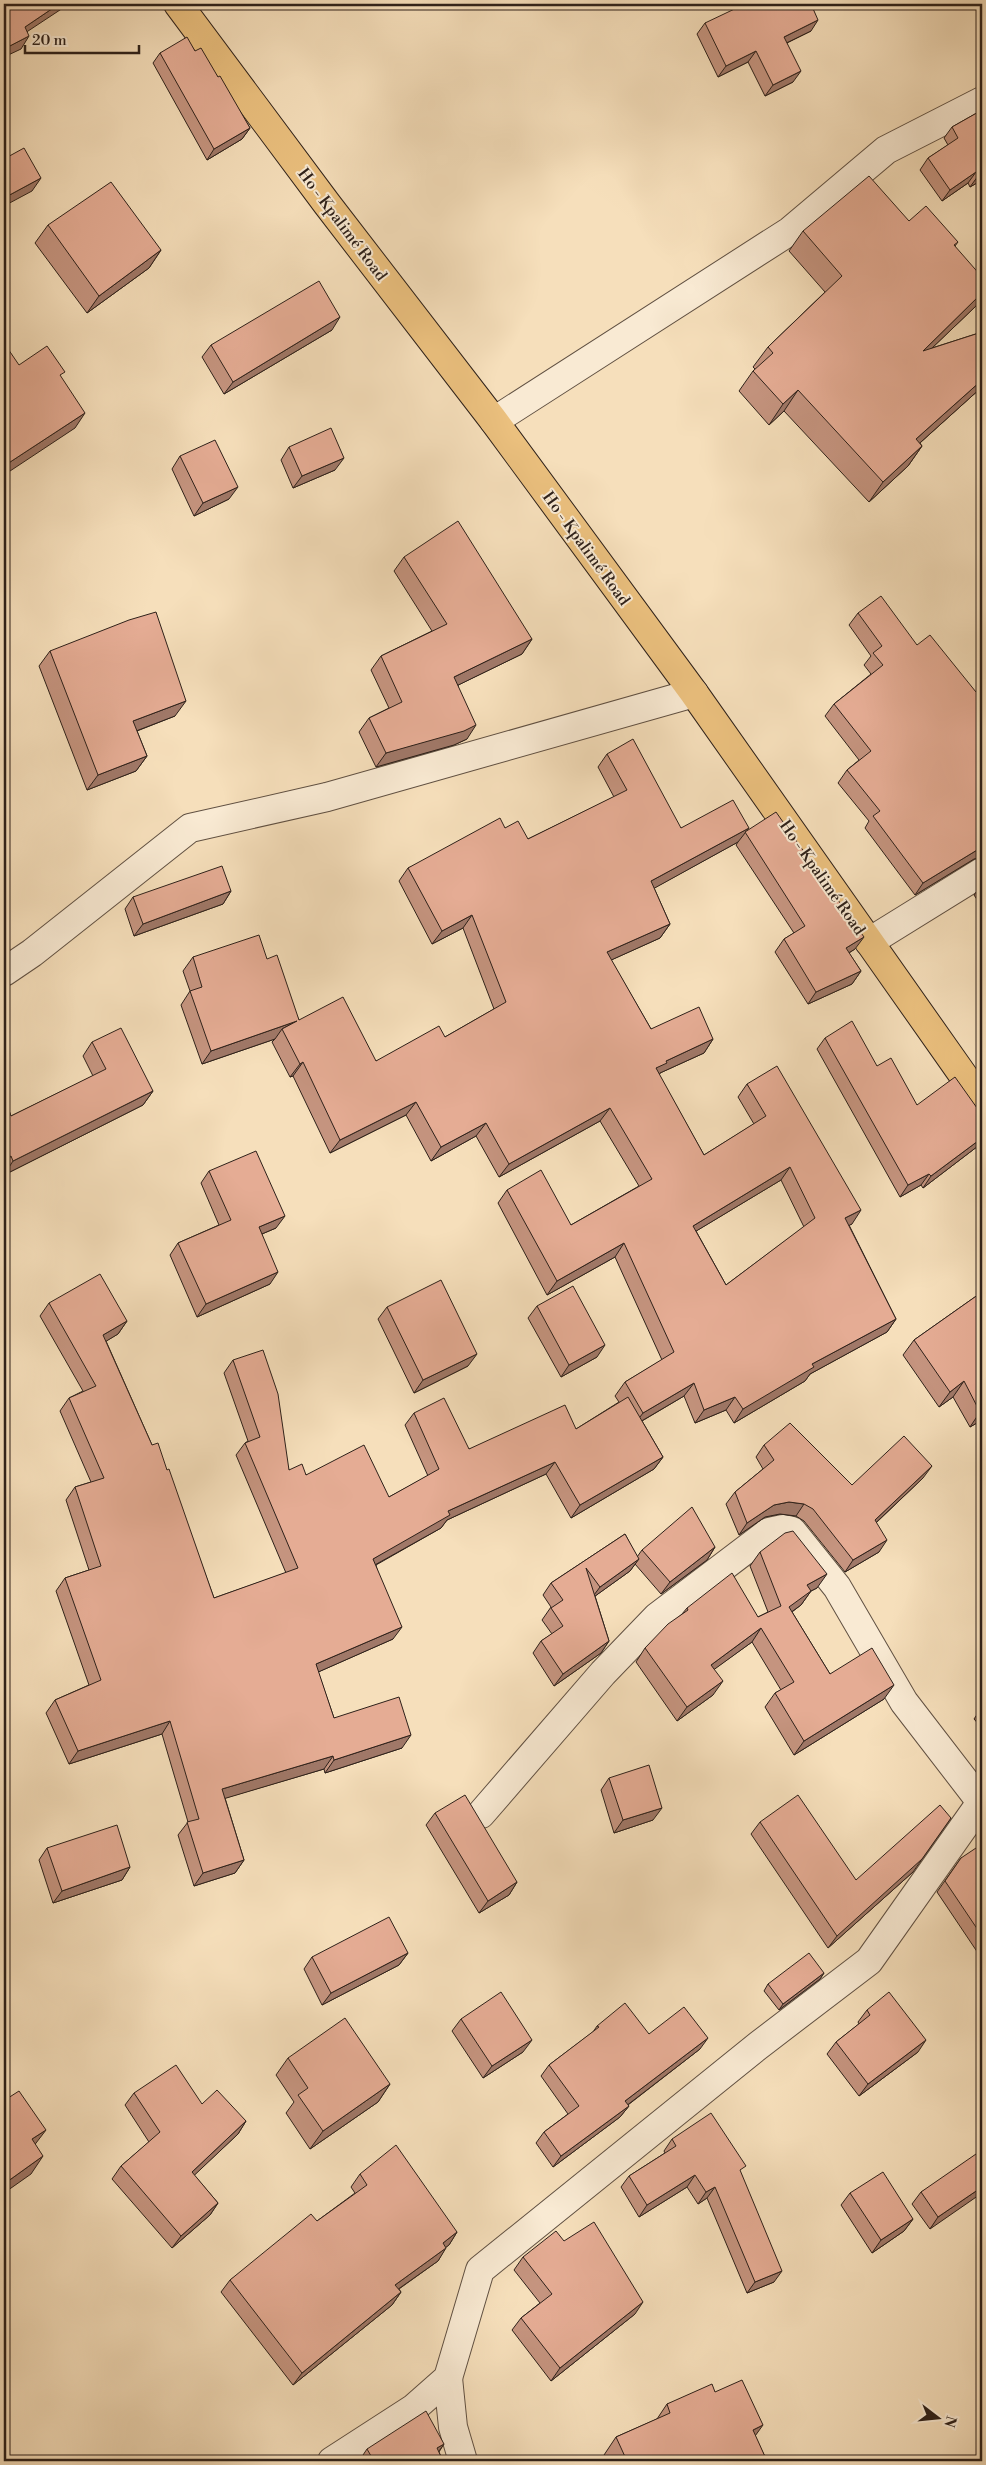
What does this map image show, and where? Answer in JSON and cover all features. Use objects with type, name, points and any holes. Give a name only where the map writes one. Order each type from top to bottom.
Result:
[{"type":"main road","name":"Ho - Kpalimé Road","points":[[178,4],[327,204],[494,422],[694,693],[982,1102]]},
{"type":"street","points":[[494,422],[790,231],[886,150],[982,102]]},
{"type":"street","points":[[4,972],[32,953],[190,828],[327,797],[694,693]]},
{"type":"street","points":[[869,942],[982,872]]},
{"type":"street","points":[[463,2461],[453,2427],[448,2378],[480,2270],[759,2045],[869,1961],[982,1802],[904,1702],[837,1587],[792,1531],[783,1529],[768,1532],[657,1617],[603,1673],[481,1814]]},
{"type":"street","points":[[332,2461],[414,2408],[448,2378]]},
{"type":"building","points":[[4,4],[59,4],[25,27],[29,36],[4,49]]},
{"type":"building","points":[[745,4],[811,4],[818,20],[784,37],[801,71],[773,85],[756,51],[726,66],[705,23]]},
{"type":"building","points":[[187,37],[195,51],[201,48],[218,77],[220,76],[250,128],[214,149],[160,53]]},
{"type":"building","points":[[982,110],[982,173],[978,176],[976,172],[950,190],[928,158],[958,138],[952,127]]},
{"type":"building","points":[[24,148],[41,178],[4,198],[4,159]]},
{"type":"building","points":[[869,176],[909,221],[926,206],[958,242],[954,245],[982,277],[982,293],[923,351],[982,332],[982,380],[916,439],[922,446],[883,482],[798,390],[783,404],[753,371],[773,353],[768,347],[842,276],[803,231]]},
{"type":"building","points":[[111,182],[161,250],[99,296],[48,225]]},
{"type":"building","points":[[319,281],[340,317],[233,382],[211,345]]},
{"type":"building","points":[[4,343],[19,365],[47,346],[65,372],[60,375],[85,413],[4,466]]},
{"type":"building","points":[[331,428],[344,458],[302,476],[289,447]]},
{"type":"building","points":[[215,440],[238,487],[203,503],[180,456]]},
{"type":"building","points":[[458,521],[532,639],[454,677],[476,725],[464,731],[386,753],[369,718],[402,702],[381,656],[447,624],[404,557]]},
{"type":"building","points":[[881,596],[917,645],[930,635],[976,692],[982,688],[982,847],[923,883],[873,816],[880,811],[847,770],[871,751],[834,704],[883,665],[873,653],[882,646],[858,613]]},
{"type":"building","points":[[156,612],[186,701],[133,721],[147,756],[98,775],[50,651],[129,620]]},
{"type":"building","points":[[633,739],[681,828],[733,800],[749,828],[651,881],[670,924],[607,952],[651,1029],[699,1007],[713,1039],[666,1061],[667,1063],[656,1068],[704,1155],[766,1116],[747,1084],[777,1066],[861,1210],[845,1218],[896,1319],[812,1364],[814,1367],[743,1409],[735,1397],[704,1410],[694,1383],[643,1413],[625,1382],[674,1352],[624,1243],[557,1281],[507,1190],[541,1170],[571,1225],[652,1179],[610,1108],[509,1164],[486,1123],[441,1147],[416,1102],[340,1140],[303,1062],[300,1064],[282,1029],[297,1021],[211,1051],[190,991],[202,987],[193,957],[259,935],[267,959],[277,955],[299,1020],[343,997],[376,1061],[439,1026],[445,1037],[506,1002],[472,915],[442,931],[408,868],[500,818],[505,828],[518,821],[528,839],[627,790],[607,754]],"holes":[[[790,1167],[815,1218],[726,1285],[693,1226]]]},
{"type":"building","points":[[776,812],[864,937],[846,948],[861,971],[816,992],[784,939],[805,926],[745,832]]},
{"type":"building","points":[[222,866],[231,891],[143,924],[133,897]]},
{"type":"building","points":[[852,1021],[877,1066],[891,1058],[917,1105],[955,1077],[982,1115],[982,1138],[931,1176],[929,1174],[908,1185],[825,1038]]},
{"type":"building","points":[[121,1028],[153,1091],[13,1161],[11,1156],[4,1160],[4,1097],[11,1116],[106,1069],[92,1042]]},
{"type":"building","points":[[256,1151],[285,1216],[259,1227],[278,1272],[206,1304],[178,1243],[231,1220],[209,1171]]},
{"type":"building","points":[[100,1274],[127,1321],[103,1335],[152,1445],[158,1443],[167,1470],[169,1469],[214,1598],[298,1568],[245,1443],[260,1437],[233,1360],[263,1350],[278,1394],[289,1470],[302,1464],[306,1475],[364,1445],[389,1497],[439,1469],[414,1413],[444,1398],[469,1449],[565,1405],[576,1429],[628,1397],[663,1457],[580,1505],[555,1462],[448,1511],[450,1515],[373,1559],[402,1627],[316,1664],[334,1718],[399,1697],[411,1735],[334,1760],[333,1756],[222,1789],[244,1860],[203,1873],[187,1822],[199,1819],[170,1721],[78,1751],[55,1700],[101,1680],[65,1578],[101,1566],[75,1487],[104,1478],[69,1398],[96,1386],[49,1303]]},
{"type":"building","points":[[441,1280],[477,1354],[423,1380],[387,1307]]},
{"type":"building","points":[[573,1286],[605,1345],[569,1365],[537,1306]]},
{"type":"building","points":[[982,1292],[982,1411],[980,1412],[964,1381],[950,1392],[914,1340]]},
{"type":"building","points":[[790,1423],[852,1485],[904,1436],[932,1466],[875,1520],[887,1540],[853,1560],[813,1509],[804,1504],[789,1502],[774,1505],[747,1523],[735,1492],[774,1460],[764,1445]]},
{"type":"building","points":[[692,1507],[715,1547],[670,1582],[642,1550]]},
{"type":"building","points":[[793,1531],[827,1574],[807,1585],[811,1591],[789,1607],[830,1674],[872,1648],[894,1685],[804,1741],[775,1693],[794,1682],[761,1628],[711,1665],[723,1681],[687,1707],[645,1648],[668,1624],[688,1610],[687,1608],[732,1573],[758,1617],[781,1606],[760,1552],[785,1533]]},
{"type":"building","points":[[625,1534],[639,1559],[600,1587],[586,1568],[609,1641],[563,1674],[541,1641],[563,1626],[551,1608],[563,1600],[551,1583]]},
{"type":"building","points":[[649,1765],[662,1808],[623,1820],[609,1778]]},
{"type":"building","points":[[465,1795],[517,1882],[488,1901],[435,1813]]},
{"type":"building","points":[[798,1795],[856,1880],[940,1805],[951,1818],[922,1859],[837,1936],[760,1822]]},
{"type":"building","points":[[117,1825],[130,1867],[62,1891],[47,1848]]},
{"type":"building","points":[[976,1848],[982,1856],[982,1936],[945,1881],[961,1858]]},
{"type":"building","points":[[389,1917],[408,1953],[331,1993],[312,1957]]},
{"type":"building","points":[[809,1953],[824,1973],[783,2004],[768,1984]]},
{"type":"building","points":[[501,1992],[532,2040],[492,2066],[461,2019]]},
{"type":"building","points":[[889,1992],[926,2040],[868,2084],[836,2042],[870,2015],[867,2010]]},
{"type":"building","points":[[625,2003],[649,2034],[684,2007],[708,2038],[625,2101],[629,2106],[561,2156],[544,2132],[579,2106],[549,2065],[599,2027],[597,2026]]},
{"type":"building","points":[[345,2018],[390,2084],[323,2131],[298,2095],[308,2088],[288,2058]]},
{"type":"building","points":[[176,2065],[202,2104],[217,2090],[246,2121],[192,2172],[218,2203],[181,2236],[121,2166],[160,2132],[134,2093]]},
{"type":"building","points":[[19,2091],[46,2130],[32,2139],[43,2156],[4,2184],[4,2099]]},
{"type":"building","points":[[711,2113],[746,2166],[740,2170],[782,2271],[755,2282],[715,2187],[706,2192],[695,2175],[647,2205],[629,2176],[676,2146],[672,2139]]},
{"type":"building","points":[[396,2145],[457,2232],[443,2243],[446,2248],[395,2285],[401,2292],[302,2373],[230,2280],[311,2214],[317,2221],[367,2185],[360,2174]]},
{"type":"building","points":[[976,2154],[982,2163],[982,2187],[938,2217],[921,2192]]},
{"type":"building","points":[[883,2172],[913,2219],[881,2240],[850,2193]]},
{"type":"building","points":[[594,2222],[643,2302],[560,2368],[521,2318],[552,2294],[523,2257],[556,2231],[564,2241]]},
{"type":"building","points":[[742,2380],[763,2425],[753,2430],[767,2461],[627,2461],[616,2437],[670,2413],[667,2404],[712,2384],[715,2392]]},
{"type":"building","points":[[426,2411],[444,2444],[437,2448],[443,2461],[374,2461],[367,2449]]}]
